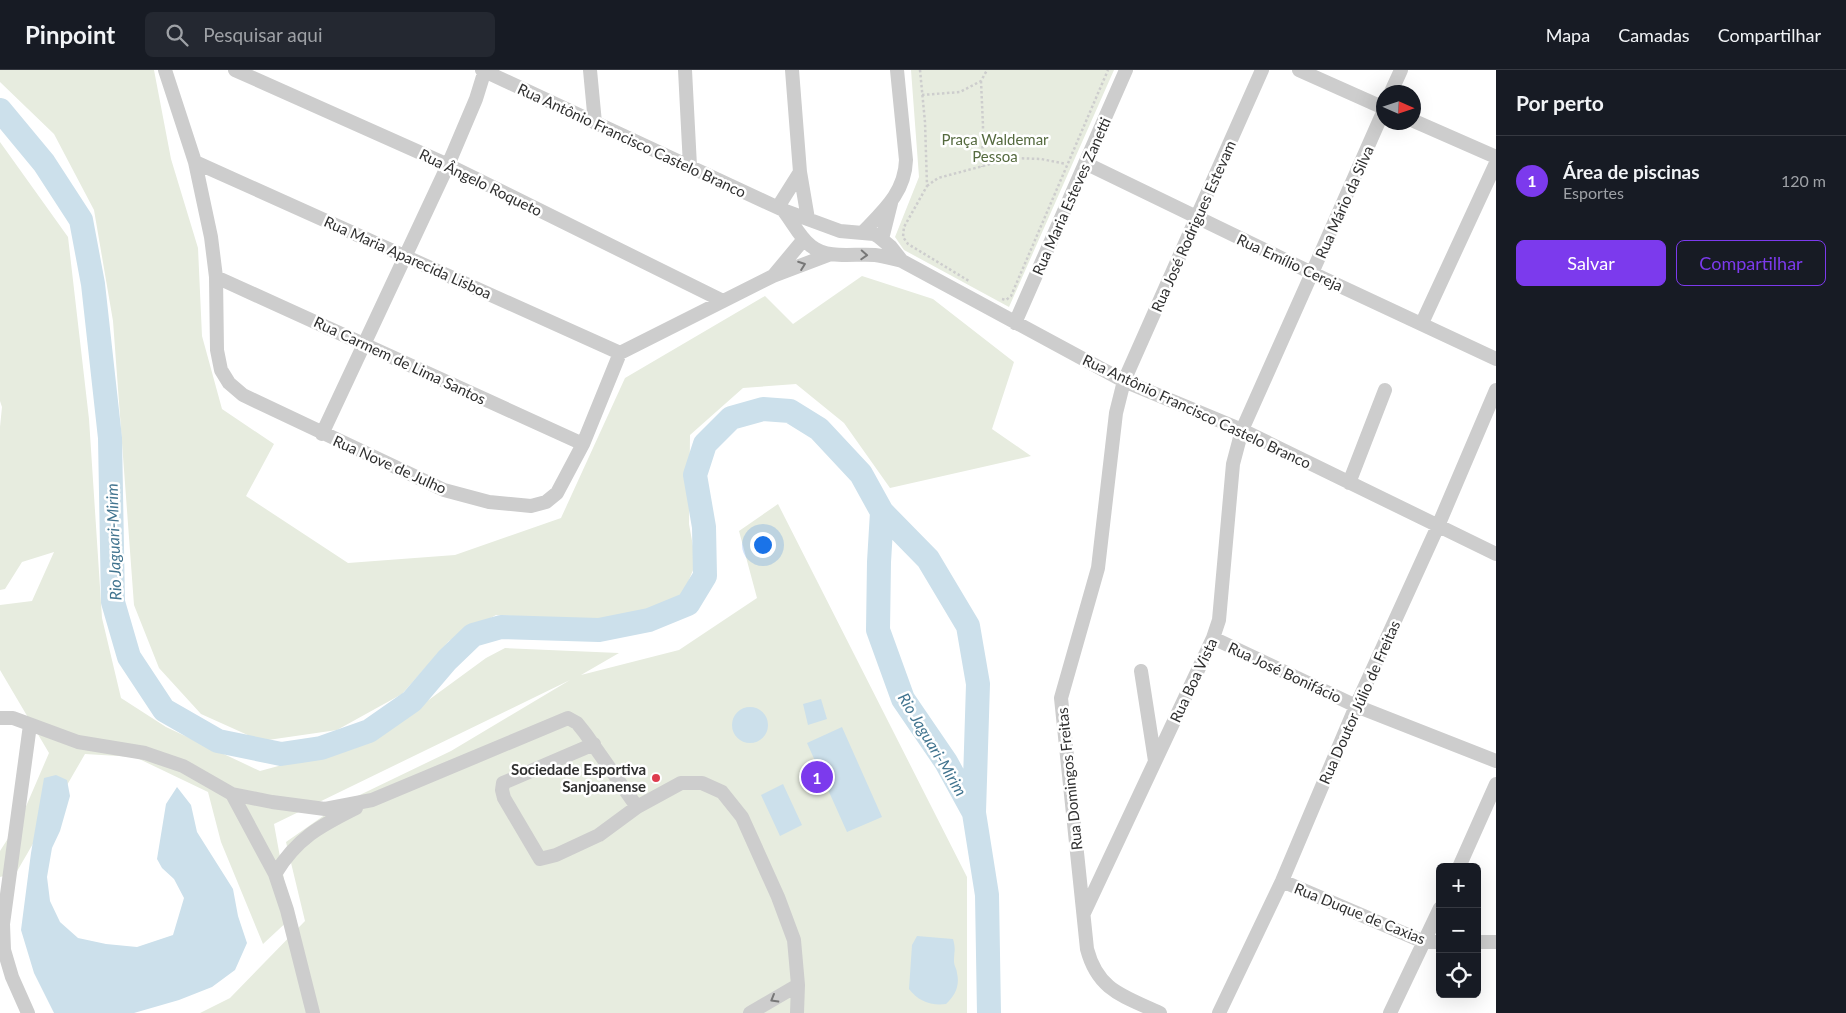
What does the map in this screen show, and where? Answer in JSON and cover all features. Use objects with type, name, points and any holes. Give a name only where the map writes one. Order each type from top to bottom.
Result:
[{"type":"street","name":"Rua Nove de Julho","points":[[165,70],[195,162],[211,237],[216,277],[217,350],[221,370],[229,382],[243,395],[322,434],[444,490],[489,502],[532,506],[546,502],[557,493],[583,444],[620,352]]},
{"type":"street","name":"Rua Ângelo Roqueto","points":[[235,70],[448,165],[723,301]]},
{"type":"street","points":[[590,70],[595,123]]},
{"type":"street","points":[[685,70],[690,166]]},
{"type":"street","points":[[792,70],[800,172],[808,219]]},
{"type":"street","points":[[863,232],[891,202],[902,184],[906,172],[896,70]]},
{"type":"street","name":"Rua Maria Esteves Zanetti","points":[[1015,323],[1126,70]]},
{"type":"street","name":"Rua José Rodrigues Estevam","points":[[1124,381],[1262,70]]},
{"type":"street","points":[[1299,70],[1376,105]]},
{"type":"street","points":[[1394,85],[1401,70]]},
{"type":"street","points":[[322,434],[448,165],[484,71]]},
{"type":"street","name":"Rua Antônio Francisco Castelo Branco","points":[[484,71],[780,208],[840,231],[874,234],[882,239],[902,261]]},
{"type":"street","points":[[1421,124],[1496,157]]},
{"type":"street","name":"Rua Mário da Silva","points":[[1242,430],[1376,127]]},
{"type":"street","name":"Rua Maria Aparecida Lisboa","points":[[195,162],[620,352]]},
{"type":"street","name":"Rua Emílio Cereja","points":[[1085,163],[1312,273],[1496,358]]},
{"type":"street","points":[[1422,323],[1496,163]]},
{"type":"street","points":[[780,208],[800,172]]},
{"type":"street","points":[[882,239],[891,202]]},
{"type":"street","name":"Rua Antônio Francisco Castelo Branco","points":[[780,208],[811,246],[831,254],[877,255],[902,261],[1124,381],[1242,430],[1496,554]]},
{"type":"street","points":[[773,276],[804,239]]},
{"type":"street","points":[[620,352],[773,276],[831,254]]},
{"type":"street","name":"Rua Carmem de Lima Santos","points":[[216,277],[583,444]]},
{"type":"street","name":"Rua Domingos Freitas","points":[[1124,381],[1116,413],[1098,568],[1061,698],[1083,914],[1087,949],[1091,963],[1097,974],[1113,991],[1160,1013]]},
{"type":"street","points":[[1349,483],[1385,390]]},
{"type":"street","name":"Rua Doutor Júlio de Freitas","points":[[1220,1013],[1282,881],[1356,706],[1438,526],[1496,390]]},
{"type":"street","name":"Rua Boa Vista","points":[[1083,914],[1213,638],[1218,620],[1234,464],[1242,430]]},
{"type":"street","name":"Rua José Bonifácio","points":[[1213,638],[1356,706],[1496,760]]},
{"type":"street","points":[[1141,671],[1155,761]]},
{"type":"street","points":[[0,718],[13,718],[92,746],[110,746],[145,753],[183,766],[232,794],[272,802],[325,809],[372,800]]},
{"type":"street","points":[[275,874],[285,857],[298,843],[323,824],[372,800],[568,718],[578,723],[637,807]]},
{"type":"street","points":[[28,1013],[12,978],[4,950],[3,924],[30,724]]},
{"type":"street","points":[[594,744],[503,783],[504,798],[540,859],[556,855],[599,835],[637,807],[681,783],[702,783],[722,792],[742,817],[778,897],[794,940],[798,985],[797,1013]]},
{"type":"street","points":[[1461,863],[1496,784]]},
{"type":"street","points":[[232,794],[275,874],[287,910],[313,1013]]},
{"type":"street","name":"Rua Duque de Caxias","points":[[1282,881],[1424,942],[1436,942]]},
{"type":"street","points":[[1390,1013],[1436,916]]},
{"type":"street","points":[[1481,942],[1496,942]]},
{"type":"street","points":[[750,1013],[798,985]]},
{"type":"path","points":[[920,70],[926,122],[927,186]]},
{"type":"path","points":[[982,167],[981,82],[987,70]]},
{"type":"path","points":[[999,299],[1006,300],[1010,296],[1108,70]]},
{"type":"path","points":[[922,95],[960,92],[981,82]]},
{"type":"path","points":[[974,284],[908,244],[903,237],[904,228],[927,186],[938,178],[959,171],[982,167],[1012,158],[1041,159],[1066,164]]},
{"type":"green space","points":[[0,70],[154,70],[171,159],[198,248],[202,336],[222,409],[274,444],[246,496],[348,563],[455,555],[561,518],[625,378],[765,296],[793,324],[862,276],[933,299],[1014,362],[992,429],[1031,456],[890,488],[844,423],[796,384],[743,388],[690,435],[689,524],[696,563],[680,601],[608,621],[496,615],[449,641],[402,694],[337,730],[261,741],[201,714],[159,668],[134,605],[113,321],[94,210],[54,134],[0,82]]},
{"type":"green space","name":"Praça Waldemar Pessoa","points":[[911,70],[1114,70],[1009,307],[904,250],[895,237],[919,177]]},
{"type":"green space","name":"Sociedade Esportiva Sanjoanense","points":[[0,142],[68,237],[89,419],[102,618],[121,698],[166,727],[260,771],[374,740],[486,658],[505,648],[619,653],[581,675],[679,650],[757,598],[739,531],[778,504],[967,877],[967,1013],[200,1013],[230,998],[305,921],[286,842],[339,805],[451,751],[570,680],[274,824],[291,918],[263,944],[221,842],[208,792],[135,757],[85,754],[16,873],[0,877],[0,851],[21,818],[49,753],[0,670],[0,605],[32,601],[54,552],[22,562],[5,589],[0,590],[0,427],[2,407],[0,401]]},
{"type":"water","points":[[821,699],[827,719],[808,725],[803,704]]},
{"type":"water","points":[[750,707],[762,713],[768,725],[762,737],[750,743],[738,737],[732,725],[738,713]]},
{"type":"water","points":[[842,727],[882,817],[847,832],[807,743]]},
{"type":"water","points":[[56,775],[67,780],[70,796],[60,831],[52,848],[47,877],[50,901],[60,922],[78,938],[106,944],[137,947],[173,935],[184,898],[174,879],[162,868],[157,859],[166,804],[177,787],[191,805],[197,832],[233,889],[238,916],[247,943],[235,970],[212,987],[179,1000],[134,1013],[54,1013],[34,973],[21,930],[31,853],[44,778]]},
{"type":"water","points":[[783,784],[802,825],[780,836],[761,795]]},
{"type":"water","points":[[917,936],[953,939],[955,948],[954,963],[958,982],[952,998],[946,1004],[925,1002],[916,997],[909,989],[912,945]]},
{"type":"waterway","name":"Rio Jaguari-Mirim","points":[[0,110],[44,163],[81,220],[93,284],[110,438],[113,602],[129,657],[164,710],[218,741],[281,754],[321,748],[369,731],[412,701],[447,660],[473,635],[501,627],[599,630],[649,620],[688,604],[705,576],[704,527],[695,475],[705,444],[731,418],[763,409],[790,411],[819,429],[861,474],[882,512],[878,630],[903,699],[946,762],[974,813],[987,895],[989,1013]]},
{"type":"waterway","points":[[882,512],[928,559],[968,626],[978,684],[974,812]]},
{"type":"place","name":"Área de piscinas","points":[[817,777]]},
{"type":"place","name":"Sociedade Esportiva Sanjoanense","points":[[656,778]]}]
